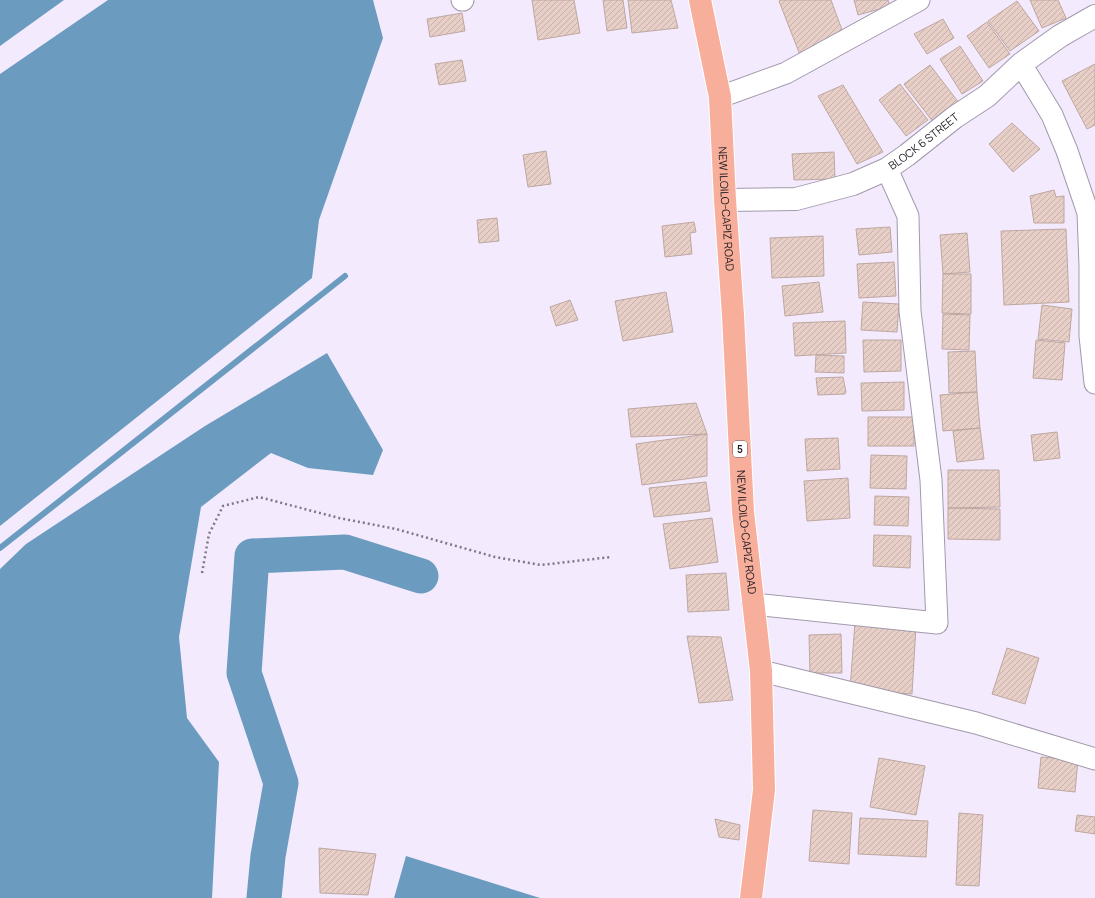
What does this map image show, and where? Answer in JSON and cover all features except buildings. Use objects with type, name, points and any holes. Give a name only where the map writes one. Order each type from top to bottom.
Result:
[{"type":"highway","name":"NEW ILOILO-CAPIZ ROAD","points":[[700,0],[720,97],[743,512],[761,671],[764,790],[751,898]]},
{"type":"street","points":[[720,97],[786,73],[919,0]]},
{"type":"street","name":"BLOCK 6 STREET","points":[[725,200],[796,199],[854,184],[887,169],[955,117],[987,96],[1021,64],[1060,36],[1095,16]]},
{"type":"street","points":[[1021,64],[1052,115],[1068,151],[1088,213],[1090,336],[1095,383]]},
{"type":"street","points":[[753,604],[937,623],[931,480],[910,311],[908,216],[887,169]]},
{"type":"street","points":[[761,671],[976,723],[1095,759]]},
{"type":"path","points":[[202,573],[209,534],[223,506],[259,497],[338,518],[396,529],[495,557],[541,565],[611,557]]},
{"type":"water","points":[[0,0],[64,0],[0,46]]},
{"type":"water","points":[[108,0],[373,0],[383,38],[319,220],[312,278],[0,526],[0,74]]},
{"type":"water","points":[[327,353],[383,450],[373,475],[308,468],[271,453],[201,507],[179,637],[187,718],[219,762],[212,898],[0,898],[0,569],[26,544],[205,426]]},
{"type":"water","points":[[406,856],[540,898],[394,898]]},
{"type":"waterway","points":[[0,548],[345,276]]},
{"type":"waterway","points":[[264,898],[268,856],[281,783],[244,673],[252,556],[345,552],[421,576]]}]
